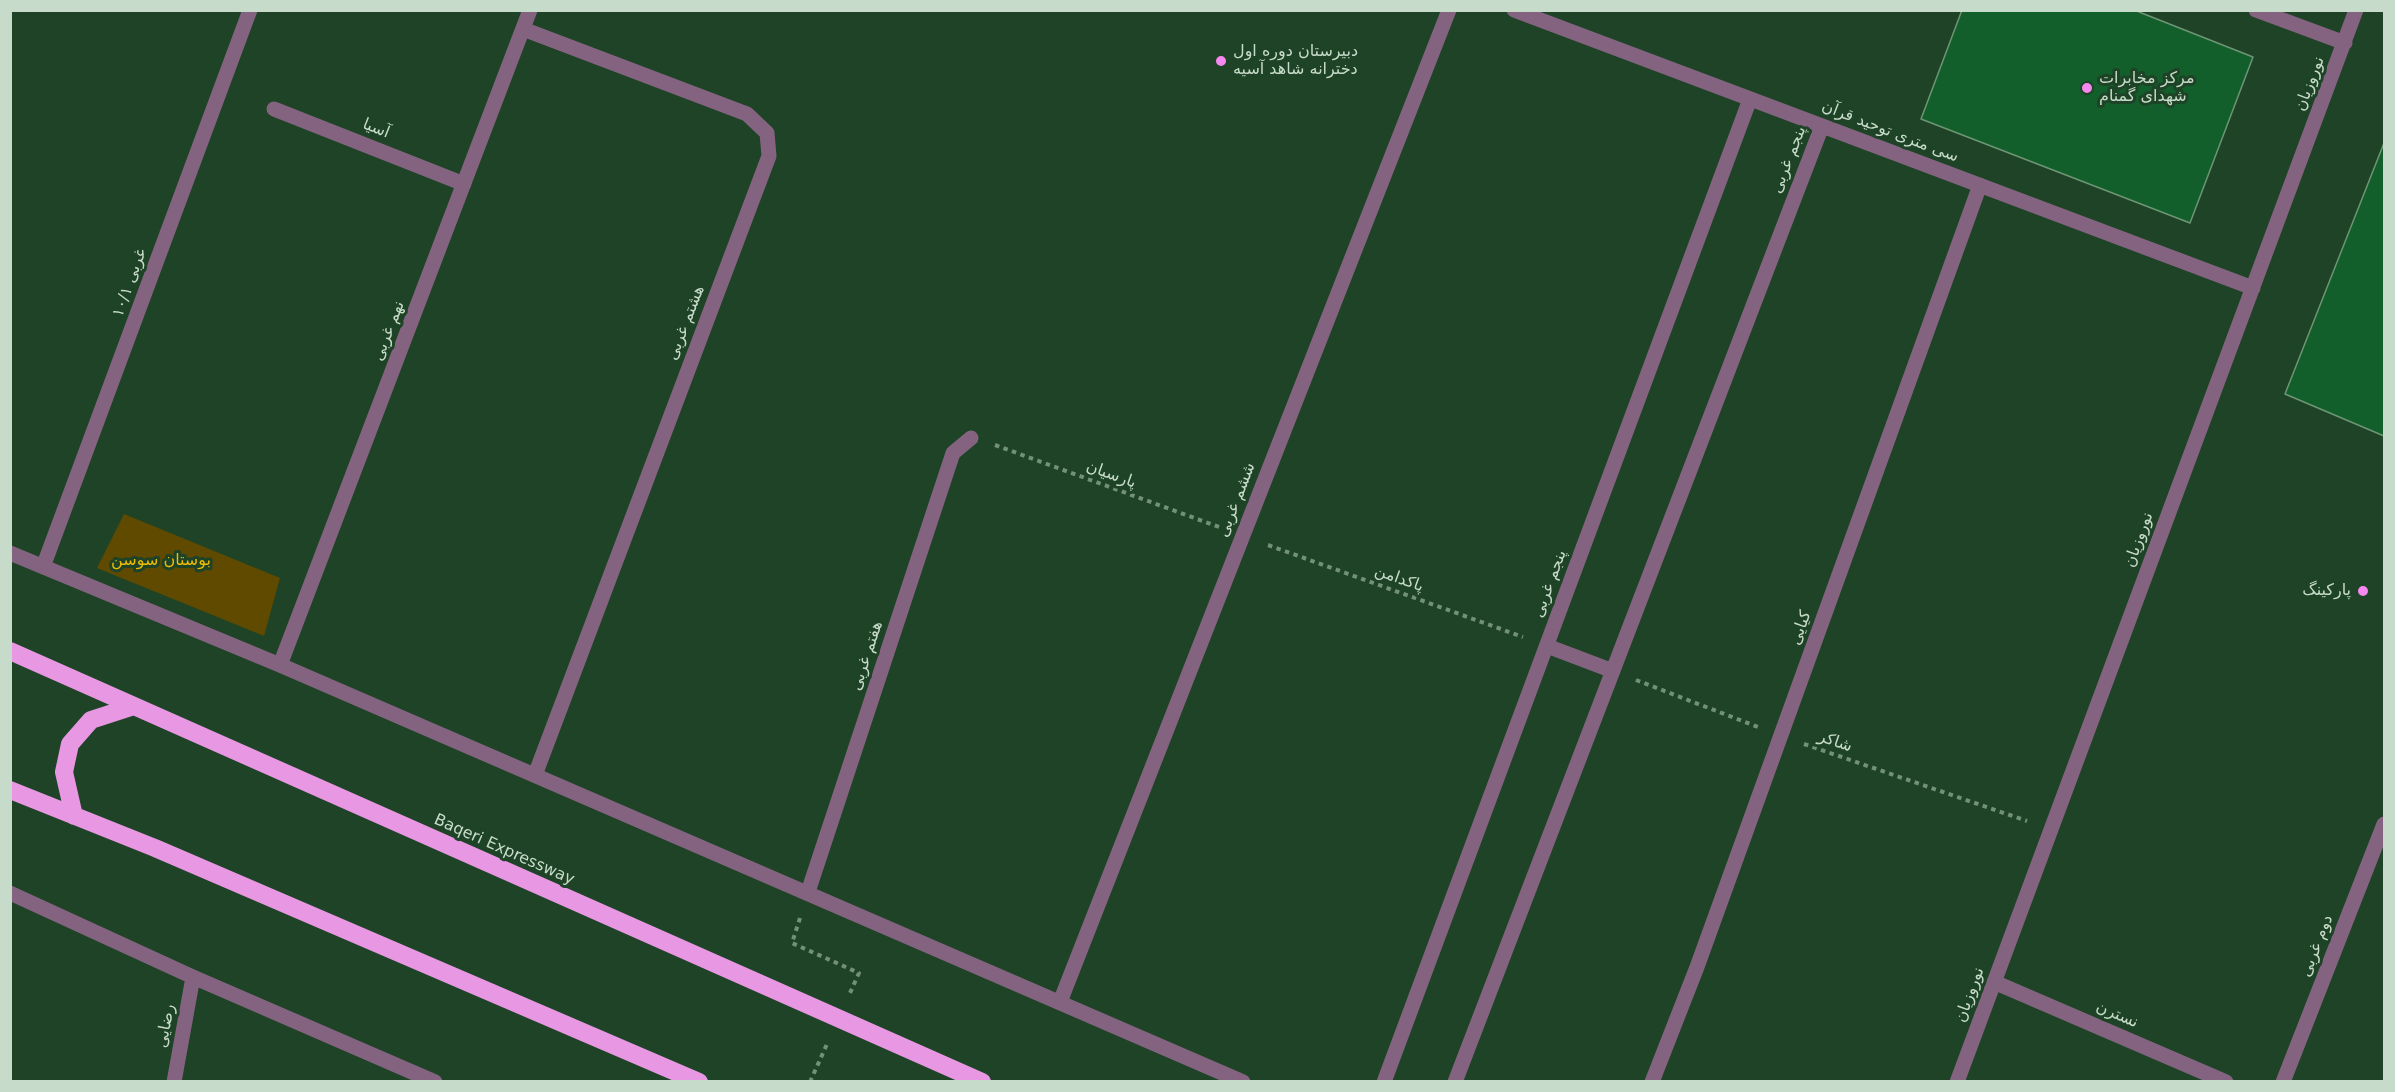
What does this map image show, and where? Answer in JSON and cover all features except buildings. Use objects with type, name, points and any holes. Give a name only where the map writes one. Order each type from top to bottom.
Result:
[{"type":"highway","name":"Baqeri Expressway","points":[[10,651],[131,707],[982,1082]]},
{"type":"highway","points":[[74,816],[64,772],[70,744],[91,720],[131,707]]},
{"type":"highway","points":[[10,790],[699,1082]]},
{"type":"street","name":"۱۰/۱ غربی","points":[[43,567],[250,10]]},
{"type":"street","name":"نهم غربی","points":[[280,664],[530,10]]},
{"type":"street","name":"ششم غربی","points":[[1060,1002],[1449,10]]},
{"type":"street","name":"سی متری توحید قرآن","points":[[1514,10],[2253,288]]},
{"type":"street","points":[[2256,10],[2345,43]]},
{"type":"street","name":"نوروزیان","points":[[1957,1082],[2356,10]]},
{"type":"street","name":"هشتم غربی","points":[[523,29],[747,114],[767,133],[769,156],[535,775]]},
{"type":"street","name":"پنجم غربی","points":[[1384,1082],[1750,99]]},
{"type":"street","name":"آسیا","points":[[274,109],[464,184]]},
{"type":"street","name":"پنجم غربی","points":[[1455,1082],[1822,126]]},
{"type":"street","name":"کیایی","points":[[1652,1082],[1980,185]]},
{"type":"street","name":"هفتم غربی","points":[[808,892],[953,453],[971,438]]},
{"type":"street","points":[[10,553],[280,664],[1243,1082]]},
{"type":"street","points":[[1547,646],[1613,671]]},
{"type":"street","name":"دوم غربی","points":[[2283,1082],[2385,824]]},
{"type":"street","points":[[10,893],[193,977],[435,1082]]},
{"type":"street","name":"رضایی","points":[[174,1082],[193,977]]},
{"type":"street","name":"نسترن","points":[[1994,982],[2226,1082]]},
{"type":"path","name":"پارسیان","points":[[971,438],[996,445],[1243,536]]},
{"type":"path","name":"پاکدامن","points":[[1243,536],[1547,646]]},
{"type":"path","name":"شاکر","points":[[1613,671],[1780,736],[2051,829]]},
{"type":"path","points":[[792,943],[859,973]]},
{"type":"green space","name":"بوستان سوسن","points":[[124,514],[280,578],[264,636],[97,568]]},
{"type":"place","name":"دبیرستان دوره اول دخترانه شاهد آسیه","points":[[1221,61]]},
{"type":"place","name":"مرکز مخابرات شهدای گمنام","points":[[2087,88]]},
{"type":"place","name":"پارکینگ","points":[[2363,591]]}]
